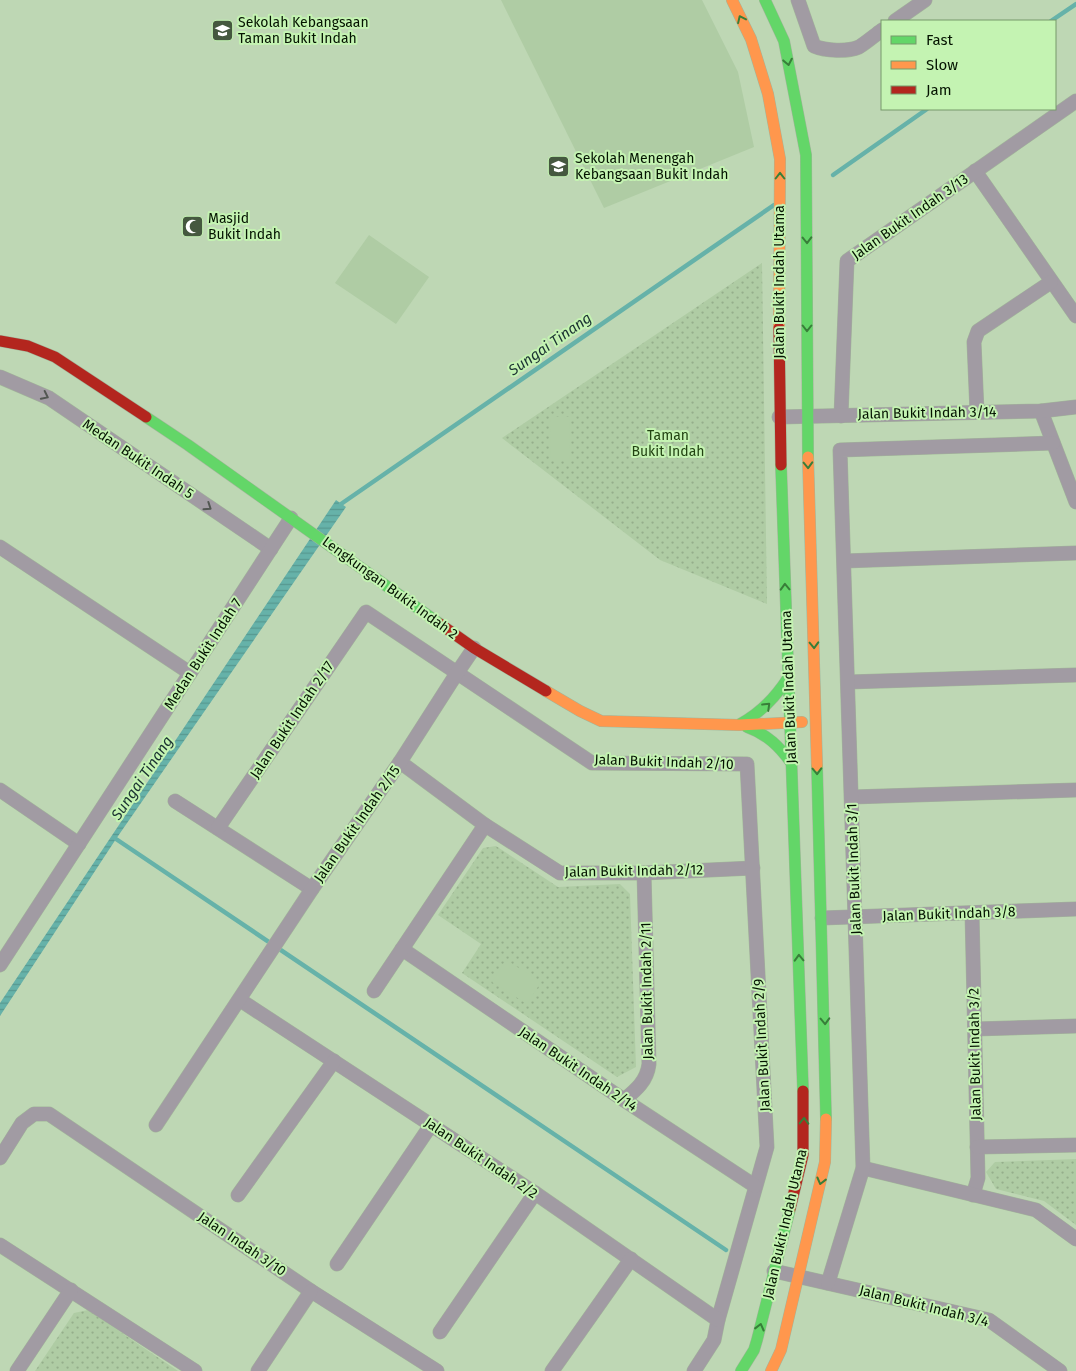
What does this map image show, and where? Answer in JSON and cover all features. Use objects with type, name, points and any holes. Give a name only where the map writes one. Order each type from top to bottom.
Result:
[{"type":"street","name":"Jalan Bukit Indah Utama","points":[[732,0],[751,39],[765,85],[780,159],[779,417],[804,1111],[803,1155],[754,1350],[741,1371]]},
{"type":"street","name":"Jalan Bukit Indah Utama","points":[[765,0],[784,41],[806,155],[808,279],[807,416],[827,1098],[825,1162],[781,1350],[775,1365],[770,1371]]},
{"type":"street","points":[[798,0],[814,46],[833,50],[857,48],[881,31]]},
{"type":"street","points":[[896,20],[925,0]]},
{"type":"street","name":"Jalan Bukit Indah 3/13","points":[[841,416],[847,262],[1076,101]]},
{"type":"street","points":[[975,171],[1076,316]]},
{"type":"street","points":[[977,412],[974,342],[978,331],[1052,282]]},
{"type":"street","name":"Lengkungan Bukit Indah 2","points":[[0,341],[28,346],[55,357],[188,444],[474,648],[580,711],[602,721],[739,725],[816,722]]},
{"type":"street","name":"Medan Bukit Indah 5","points":[[0,377],[49,398],[271,549]]},
{"type":"street","name":"Jalan Bukit Indah 3/14","points":[[779,417],[1042,411],[1076,407]]},
{"type":"street","points":[[1042,411],[1076,502]]},
{"type":"street","name":"Jalan Bukit Indah 3/1","points":[[828,1283],[863,1168],[840,450],[1053,443]]},
{"type":"street","name":"Medan Bukit Indah 7","points":[[0,965],[291,518]]},
{"type":"street","points":[[0,547],[190,673]]},
{"type":"street","points":[[844,561],[1076,553]]},
{"type":"street","name":"Jalan Bukit Indah 2/10","points":[[366,612],[592,763],[747,764]]},
{"type":"street","name":"Jalan Bukit Indah 2/17","points":[[218,828],[366,612]]},
{"type":"street","name":"Jalan Bukit Indah 2/15","points":[[156,1125],[312,889],[400,762],[474,648]]},
{"type":"street","points":[[848,682],[1076,674]]},
{"type":"street","points":[[739,725],[754,718],[766,707],[777,696],[788,678]]},
{"type":"street","points":[[739,725],[756,729],[772,738],[792,764]]},
{"type":"street","name":"Jalan Bukit Indah 2/12","points":[[400,762],[485,825],[560,874],[644,873],[753,868]]},
{"type":"street","name":"Jalan Bukit Indah 2/9","points":[[694,1371],[714,1340],[767,1147],[747,764]]},
{"type":"street","points":[[0,790],[79,844]]},
{"type":"street","points":[[852,798],[1076,790]]},
{"type":"street","points":[[175,802],[312,889]]},
{"type":"street","points":[[374,992],[485,825]]},
{"type":"street","name":"Jalan Bukit Indah 2/11","points":[[624,1100],[643,1082],[648,1074],[649,1064],[644,873]]},
{"type":"street","name":"Jalan Bukit Indah 3/8","points":[[822,918],[1076,909]]},
{"type":"street","name":"Jalan Bukit Indah 3/2","points":[[972,913],[978,1147],[978,1178],[973,1194]]},
{"type":"street","name":"Jalan Bukit Indah 2/14","points":[[402,949],[624,1100],[756,1186]]},
{"type":"street","name":"Jalan Bukit Indah 2/2","points":[[240,1000],[535,1193],[718,1320]]},
{"type":"street","points":[[975,1029],[1076,1026]]},
{"type":"street","points":[[238,1196],[334,1061]]},
{"type":"street","name":"Jalan Indah 3/10","points":[[0,1158],[22,1123],[34,1114],[49,1114],[419,1366],[436,1371]]},
{"type":"street","points":[[338,1264],[431,1125]]},
{"type":"street","points":[[978,1147],[1076,1145]]},
{"type":"street","points":[[863,1168],[1036,1210],[1076,1239]]},
{"type":"street","points":[[440,1332],[535,1193]]},
{"type":"street","points":[[0,1245],[195,1371]]},
{"type":"street","points":[[552,1371],[631,1259]]},
{"type":"street","name":"Jalan Bukit Indah 3/4","points":[[774,1271],[989,1320],[1060,1371]]},
{"type":"street","points":[[17,1371],[71,1290]]},
{"type":"street","points":[[258,1371],[311,1291]]},
{"type":"green space","points":[[501,0],[702,0],[738,72],[754,147],[604,208]]},
{"type":"green space","points":[[369,235],[429,277],[396,324],[335,283]]},
{"type":"green space","name":"Taman Bukit Indah","points":[[762,263],[767,604],[660,560],[502,438]]},
{"type":"green space","points":[[551,417],[570,417],[569,460],[550,460]]},
{"type":"green space","points":[[496,846],[558,887],[620,884],[630,894],[636,1067],[617,1077],[462,973],[481,944],[438,915],[483,848]]},
{"type":"green space","points":[[506,960],[541,982],[527,1004],[492,982]]},
{"type":"green space","points":[[1076,1159],[1076,1225],[1044,1201],[996,1189],[986,1172],[995,1162]]},
{"type":"green space","points":[[88,1310],[178,1371],[35,1371],[74,1313]]},
{"type":"water","points":[[336,500],[346,507],[116,839],[0,1016],[0,1003]]},
{"type":"waterway","name":"Sungai Tinang","points":[[1052,20],[1076,4]]},
{"type":"waterway","name":"Sungai Tinang","points":[[833,175],[926,110]]},
{"type":"waterway","name":"Sungai Tinang","points":[[341,504],[774,205]]},
{"type":"waterway","points":[[116,839],[726,1250]]},
{"type":"traffic: fast","points":[[765,0],[784,41],[806,155],[808,457]]},
{"type":"traffic: fast","points":[[146,417],[440,624]]},
{"type":"traffic: fast","points":[[781,465],[803,1091]]},
{"type":"traffic: fast","points":[[740,724],[755,715],[767,704],[788,678]]},
{"type":"traffic: fast","points":[[747,727],[761,733],[772,742],[792,764]]},
{"type":"traffic: fast","points":[[817,766],[826,1119]]},
{"type":"traffic: fast","points":[[741,1371],[754,1350],[790,1209]]},
{"type":"traffic: slow","points":[[732,0],[751,39],[768,94],[780,159],[779,328]]},
{"type":"traffic: slow","points":[[808,457],[817,766]]},
{"type":"traffic: slow","points":[[546,691],[601,721],[739,725],[802,722]]},
{"type":"traffic: slow","points":[[771,1371],[781,1350],[825,1162],[826,1119]]},
{"type":"traffic: jam","points":[[779,328],[781,465]]},
{"type":"traffic: jam","points":[[0,341],[28,346],[55,357],[146,417]]},
{"type":"traffic: jam","points":[[440,624],[474,648],[546,691]]},
{"type":"traffic: jam","points":[[790,1209],[803,1155],[803,1091]]},
{"type":"place","name":"Sekolah Kebangsaan Taman Bukit Indah","points":[[222,30]]},
{"type":"place","name":"Sekolah Menengah Kebangsaan Bukit Indah","points":[[559,166]]},
{"type":"place","name":"Masjid Bukit Indah","points":[[192,226]]}]
